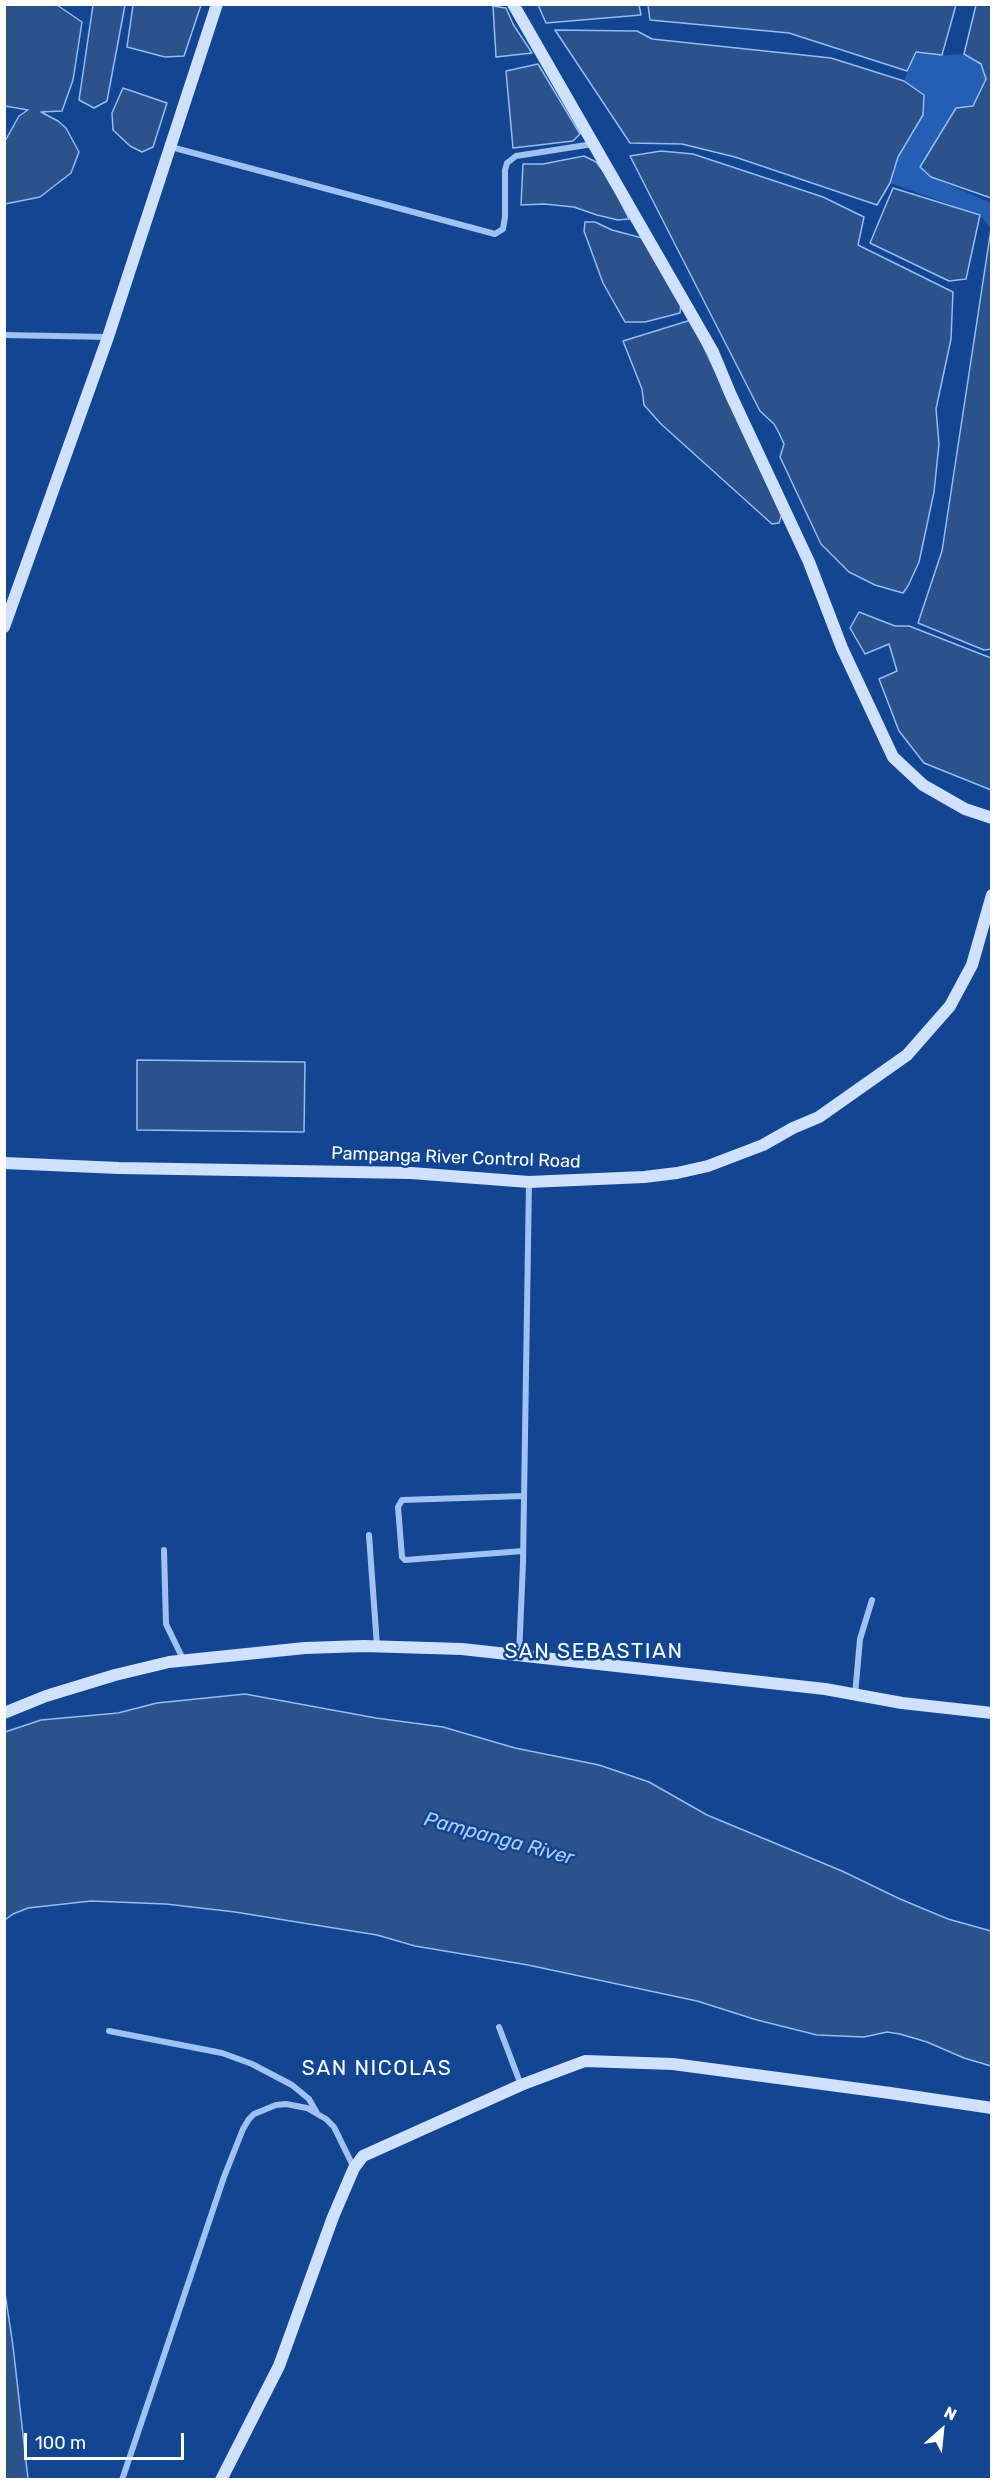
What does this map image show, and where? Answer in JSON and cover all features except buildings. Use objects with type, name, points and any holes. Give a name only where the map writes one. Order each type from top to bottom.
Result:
[{"type":"street","points":[[4,627],[108,337],[217,4]]},
{"type":"street","points":[[513,4],[713,352],[893,757],[923,785],[965,809],[992,818]]},
{"type":"street","points":[[171,147],[495,234],[502,229],[504,223],[507,163],[516,156],[594,144]]},
{"type":"street","points":[[4,335],[108,337]]},
{"type":"street","name":"Pampanga River Control Road","points":[[4,1163],[119,1168],[411,1173],[529,1182],[584,1181],[677,1173],[708,1166],[763,1145],[819,1117],[907,1055],[950,1006],[972,965],[992,895]]},
{"type":"street","points":[[519,1655],[523,1551],[529,1182]]},
{"type":"street","points":[[523,1551],[405,1560],[402,1557],[398,1507],[402,1500],[524,1496]]},
{"type":"street","points":[[369,1535],[377,1646]]},
{"type":"street","points":[[164,1550],[166,1624],[183,1659]]},
{"type":"street","points":[[855,1695],[860,1639],[872,1600]]},
{"type":"street","points":[[4,1713],[46,1696],[115,1675],[183,1659],[305,1648],[377,1646],[443,1648],[519,1655],[825,1689],[902,1703],[992,1713]]},
{"type":"street","points":[[499,2027],[521,2085]]},
{"type":"street","points":[[109,2031],[222,2053],[252,2064],[292,2085],[309,2099],[317,2114]]},
{"type":"street","points":[[221,2480],[279,2366],[354,2168],[363,2157],[521,2085],[585,2061],[673,2064],[890,2092],[992,2108]]},
{"type":"street","points":[[122,2480],[224,2177],[243,2129],[254,2114],[276,2105],[296,2106],[327,2119],[340,2136],[354,2168]]},
{"type":"shaded area","points":[[916,52],[942,55],[964,54],[981,64],[986,78],[973,107],[920,167],[931,177],[991,203],[991,229],[980,215],[890,183],[898,157],[915,131],[924,95],[904,81]]},
{"type":"water","points":[[5,4],[57,5],[82,22],[73,80],[62,111],[41,112],[66,128],[79,152],[71,173],[40,197],[5,204],[5,141],[19,116],[28,110],[5,106]]},
{"type":"water","points":[[648,4],[956,5],[942,55],[916,52],[907,71],[789,33],[650,20]]},
{"type":"water","points":[[93,5],[125,5],[107,101],[94,108],[79,100]]},
{"type":"water","points":[[133,5],[201,5],[184,56],[165,57],[127,47]]},
{"type":"water","points":[[538,5],[639,5],[641,15],[546,23]]},
{"type":"water","points":[[976,5],[991,5],[991,198],[931,177],[920,167],[956,108],[973,106],[986,79],[981,64],[964,54]]},
{"type":"water","points":[[493,6],[506,8],[513,24],[532,53],[496,57]]},
{"type":"water","points":[[555,30],[637,31],[652,39],[831,58],[904,81],[924,95],[923,115],[898,157],[890,183],[877,205],[735,157],[682,144],[630,143]]},
{"type":"water","points":[[538,64],[580,134],[573,141],[513,148],[506,71]]},
{"type":"water","points":[[123,88],[167,103],[153,147],[142,152],[130,146],[113,130],[112,113]]},
{"type":"water","points":[[661,151],[693,154],[823,197],[864,217],[858,245],[953,292],[951,339],[936,409],[939,444],[934,492],[919,562],[903,593],[875,585],[849,572],[821,544],[780,457],[784,444],[779,433],[774,424],[760,411],[630,156]]},
{"type":"water","points":[[584,156],[596,162],[608,177],[629,219],[618,220],[574,207],[544,204],[521,205],[523,164],[543,164]]},
{"type":"water","points":[[893,188],[980,215],[966,279],[949,281],[870,243]]},
{"type":"water","points":[[585,222],[595,222],[612,230],[646,239],[681,303],[680,313],[645,322],[625,322],[603,283],[584,231]]},
{"type":"water","points":[[991,229],[992,649],[984,650],[918,623],[942,551]]},
{"type":"water","points":[[691,320],[782,514],[779,523],[772,524],[661,424],[644,405],[642,389],[623,341]]},
{"type":"water","points":[[859,612],[895,626],[909,626],[991,658],[991,790],[924,763],[899,731],[879,679],[897,671],[889,644],[865,654],[850,628]]},
{"type":"water","points":[[137,1060],[305,1062],[304,1132],[137,1130]]},
{"type":"water","name":"Pampanga River","points":[[245,1694],[376,1718],[443,1727],[515,1748],[599,1765],[649,1782],[707,1815],[842,1871],[900,1899],[948,1919],[991,1931],[991,2066],[900,2034],[887,2032],[864,2037],[817,2035],[757,2020],[697,2001],[528,1965],[415,1946],[377,1935],[235,1912],[166,1904],[91,1901],[28,1908],[5,1920],[5,1732],[41,1720],[118,1713],[157,1703]]},
{"type":"water","points":[[5,2293],[13,2346],[28,2479],[5,2479]]},
{"type":"district","name":"SAN SEBASTIAN","points":[[594,1652]]},
{"type":"district","name":"SAN NICOLAS","points":[[377,2069]]}]
